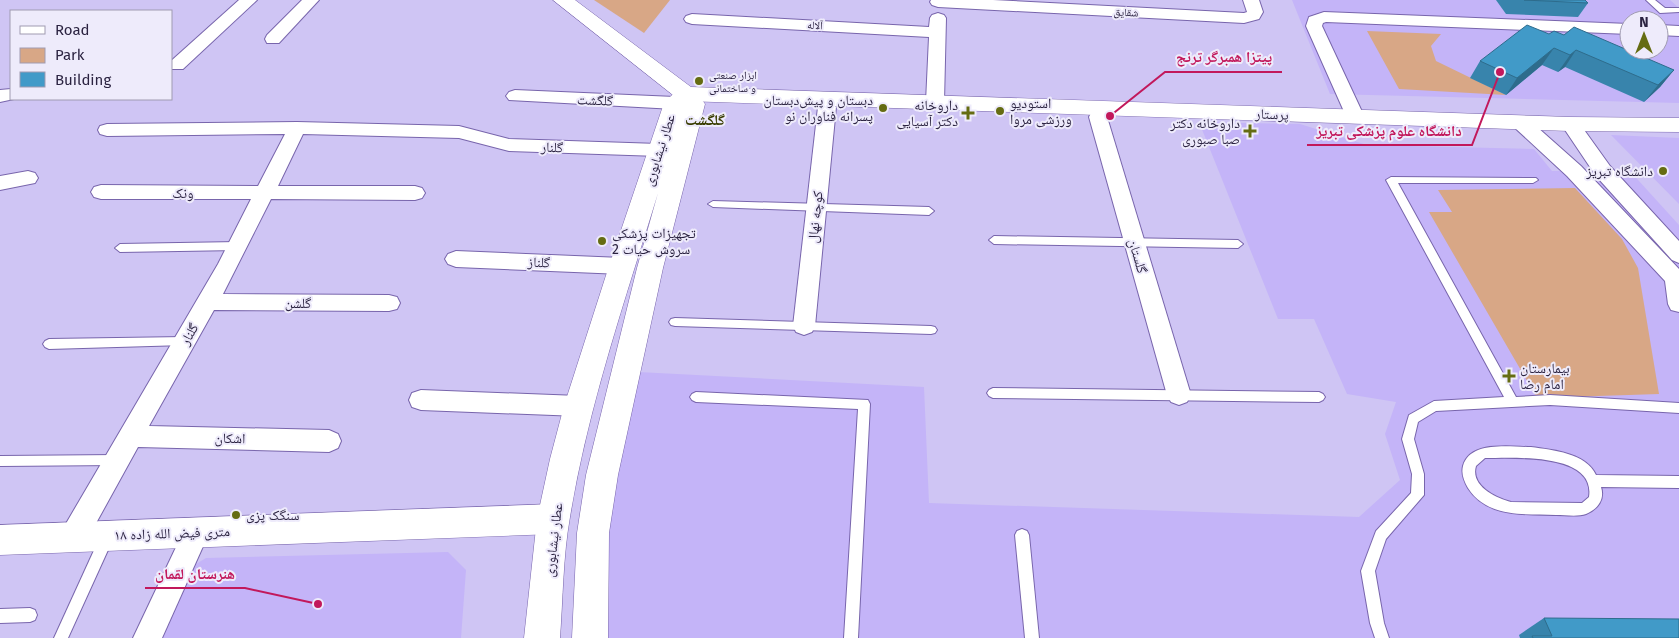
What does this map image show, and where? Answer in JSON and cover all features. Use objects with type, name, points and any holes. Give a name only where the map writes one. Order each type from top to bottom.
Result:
[{"type":"main road","points":[[562,0],[685,100]]},
{"type":"main road","name":"پرستار","points":[[685,100],[935,102],[1355,116],[1526,127]]},
{"type":"main road","name":"پرستار","points":[[685,100],[826,108],[1098,117],[1679,132]]},
{"type":"main road","name":"عطار نیشابوری","points":[[542,638],[554,518],[565,459],[579,406],[659,150],[685,100]]},
{"type":"main road","name":"عطار نیشابوری","points":[[590,638],[593,533],[602,475],[650,268],[685,100]]},
{"type":"main road","name":"پرستار","points":[[1573,128],[1679,125]]},
{"type":"main road","name":"۱۸ متری فیض الله زاده","points":[[0,540],[554,518]]},
{"type":"street","points":[[176,65],[249,0]]},
{"type":"street","points":[[274,39],[311,0]]},
{"type":"street","points":[[935,102],[938,1]]},
{"type":"street","name":"شقایق","points":[[938,1],[1244,18],[1252,8]]},
{"type":"street","points":[[1355,116],[1314,26],[1314,20],[1324,17],[1341,17],[1619,28]]},
{"type":"street","name":"آلاله","points":[[692,19],[937,32]]},
{"type":"street","name":"گلگشت","points":[[515,96],[685,100]]},
{"type":"street","name":"کوچه نهال","points":[[804,326],[826,108]]},
{"type":"street","name":"گلستان","points":[[1098,117],[1179,395]]},
{"type":"street","points":[[1526,127],[1574,171],[1678,280],[1679,304]]},
{"type":"street","name":"گلنار","points":[[107,130],[297,128],[459,132],[509,145],[659,150]]},
{"type":"street","name":"گلنار","points":[[74,536],[238,246],[297,128]]},
{"type":"street","points":[[1573,128],[1603,171],[1679,255]]},
{"type":"street","points":[[0,183],[28,178]]},
{"type":"street","name":"ونک","points":[[102,192],[415,193]]},
{"type":"street","name":"گلناز","points":[[456,259],[622,266]]},
{"type":"street","name":"گلشن","points":[[207,302],[389,303]]},
{"type":"street","points":[[421,400],[579,406]]},
{"type":"street","name":"اشکان","points":[[131,436],[329,440]]},
{"type":"street","points":[[147,638],[196,533]]},
{"type":"lane","points":[[1650,0],[1663,11],[1679,10]]},
{"type":"lane","points":[[1513,402],[1391,180],[1533,180]]},
{"type":"lane","points":[[713,204],[929,211]]},
{"type":"lane","points":[[994,240],[1238,244]]},
{"type":"lane","points":[[120,248],[238,246]]},
{"type":"lane","points":[[675,322],[931,330]]},
{"type":"lane","points":[[49,344],[185,341]]},
{"type":"lane","points":[[993,393],[1319,397]]},
{"type":"lane","points":[[696,397],[864,404],[851,638]]},
{"type":"lane","points":[[1382,638],[1368,571],[1380,535],[1417,495],[1418,474],[1408,439],[1413,419],[1434,406],[1550,400],[1679,408]]},
{"type":"lane","points":[[1593,481],[1596,499],[1591,506],[1582,509],[1511,508],[1500,506],[1480,493],[1469,475],[1468,467],[1470,460],[1484,453],[1552,454],[1576,464],[1593,481],[1679,482]]},
{"type":"lane","points":[[0,460],[118,460]]},
{"type":"lane","points":[[61,638],[108,535]]},
{"type":"lane","points":[[1022,535],[1032,638]]},
{"type":"lane","points":[[0,616],[30,615]]},
{"type":"shaded area","points":[[1292,0],[1670,0],[1679,8],[1679,103],[1330,94]]},
{"type":"shaded area","name":"بیمارستان امام رضا","points":[[1199,122],[1300,124],[1367,145],[1534,149],[1552,171],[1629,170],[1679,225],[1679,638],[588,638],[619,371],[924,387],[929,503],[1359,517],[1400,480],[1385,434],[1396,402],[1347,394],[1314,319],[1278,319]]},
{"type":"shaded area","name":"دانشگاه تبریز","points":[[1611,135],[1679,138],[1679,204]]},
{"type":"shaded area","points":[[448,552],[466,570],[461,638],[158,638],[186,570],[206,558]]},
{"type":"green space","points":[[594,0],[670,0],[644,33]]},
{"type":"green space","points":[[1367,31],[1441,34],[1431,46],[1436,61],[1506,95],[1399,89]]},
{"type":"green space","points":[[1575,188],[1622,239],[1638,268],[1659,394],[1537,398],[1429,212],[1452,212],[1438,190]]},
{"type":"building","points":[[1524,0],[1585,0],[1588,3]]},
{"type":"building","points":[[1527,25],[1549,34],[1554,31],[1564,35],[1574,27],[1619,46],[1619,60],[1651,60],[1674,70],[1658,85],[1576,50],[1570,55],[1554,48],[1517,78],[1480,61]]},
{"type":"building","points":[[1544,618],[1679,619],[1679,638],[1533,638],[1532,636],[1552,636]]},
{"type":"place","name":"دانشگاه علوم پزشکی تبریز","points":[[1500,72]]},
{"type":"place","name":"ابزار صنعتی و ساختمانی","points":[[699,81]]},
{"type":"place","name":"دبستان و پیش‌دبستان پسرانه فناوران نو","points":[[883,108]]},
{"type":"place","name":"استودیو ورزشی مروا","points":[[1000,111]]},
{"type":"place","name":"داروخانه دکتر آسیایی","points":[[968,113]]},
{"type":"place","name":"پیتزا همبرگر ترنج","points":[[1110,116]]},
{"type":"place","name":"داروخانه دکتر صبا صبوری","points":[[1250,131]]},
{"type":"place","name":"دانشگاه تبریز","points":[[1663,171]]},
{"type":"place","name":"تجهیزات پزشکی سروش حیات 2","points":[[602,241]]},
{"type":"place","name":"بیمارستان امام رضا","points":[[1509,376]]},
{"type":"place","name":"سنگک پزی","points":[[236,515]]},
{"type":"place","name":"هنرستان لقمان","points":[[318,604]]},
{"type":"district","name":"گلگشت","points":[[705,120]]}]
